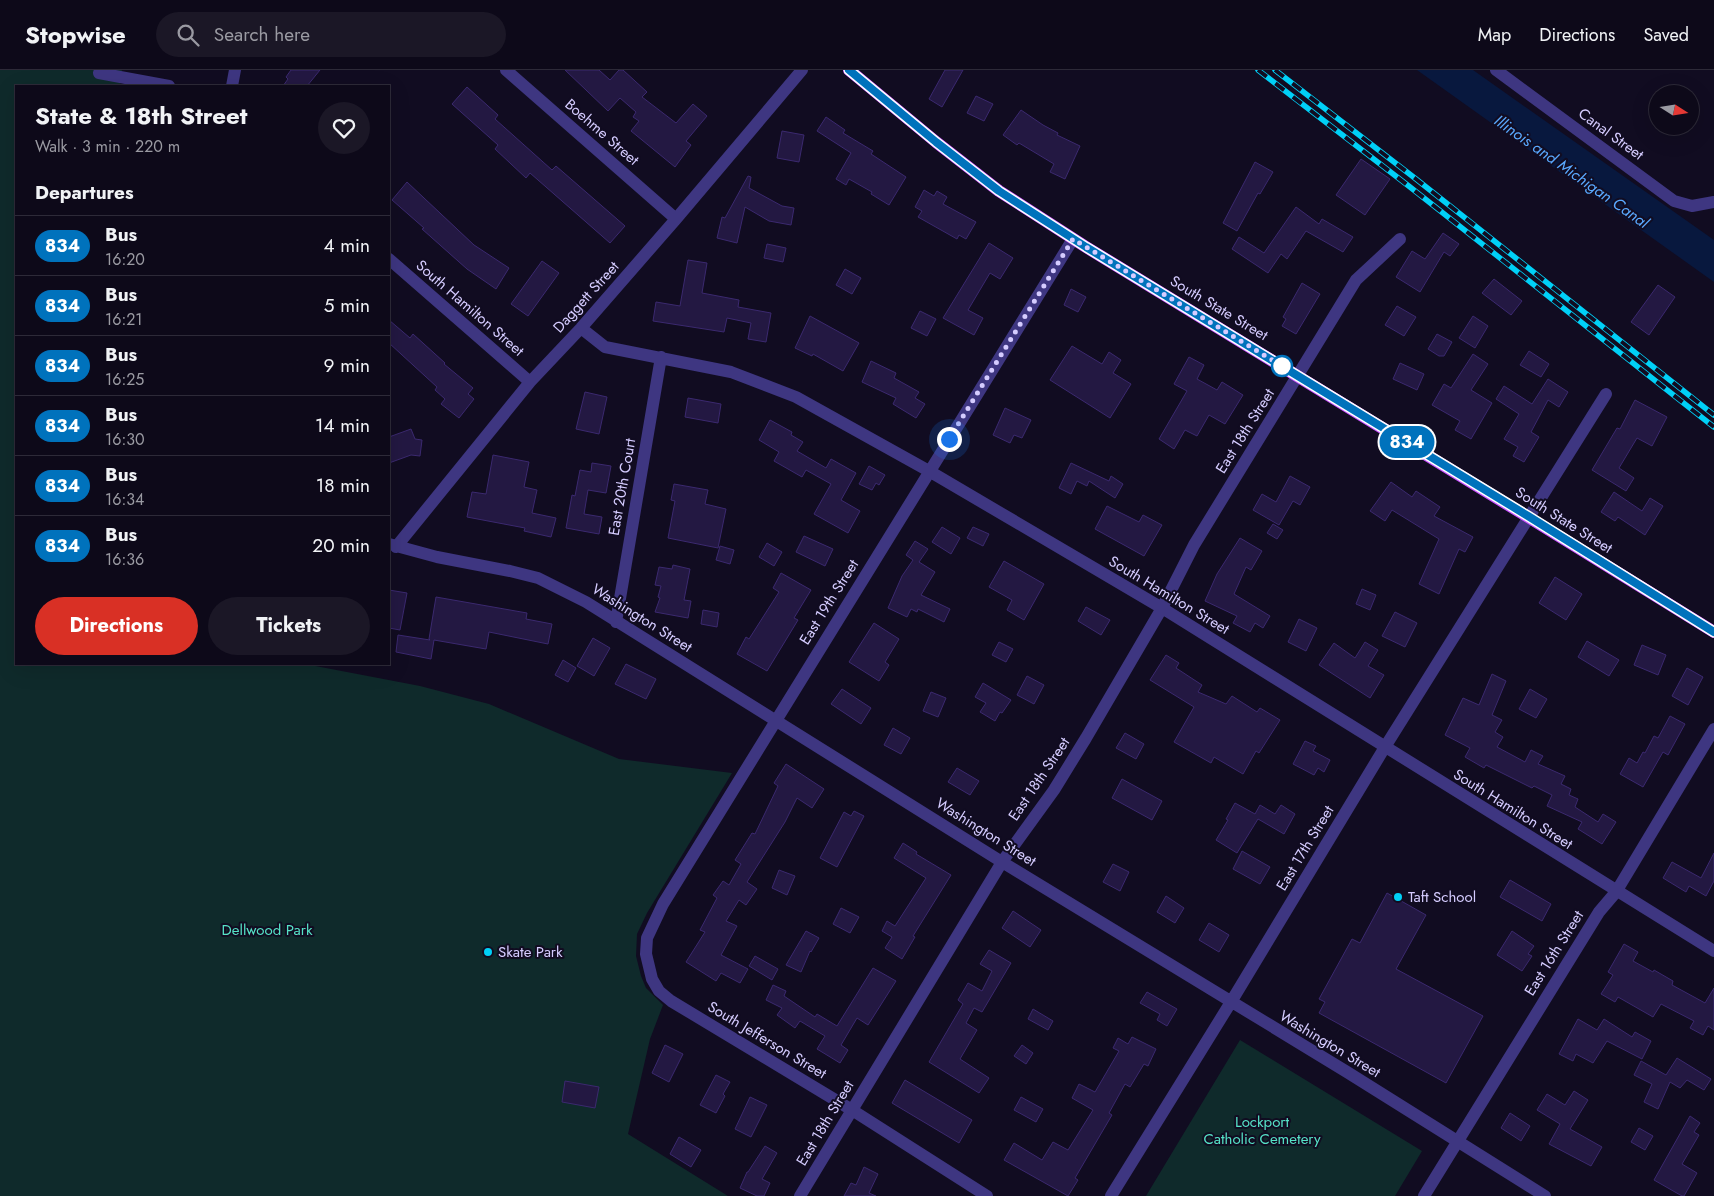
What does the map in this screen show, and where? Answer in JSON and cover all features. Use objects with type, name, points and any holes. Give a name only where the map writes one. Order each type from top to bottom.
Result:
[{"type":"main road","name":"South State Street","points":[[849,70],[999,191],[1073,239],[1528,516],[1714,632]]},
{"type":"street","points":[[232,85],[235,70]]},
{"type":"street","name":"Boehme Street","points":[[506,70],[676,219]]},
{"type":"street","name":"Daggett Street","points":[[392,546],[530,382],[676,219],[802,70]]},
{"type":"street","name":"Canal Street","points":[[1496,70],[1674,201],[1692,206],[1714,202]]},
{"type":"street","points":[[99,73],[164,85]]},
{"type":"street","name":"East 19th Street","points":[[659,991],[652,979],[646,954],[647,938],[663,904],[1073,239]]},
{"type":"street","name":"East 18th Street","points":[[800,1196],[1002,862],[1054,790],[1162,608],[1194,545],[1356,280],[1400,239]]},
{"type":"street","name":"South Hamilton Street","points":[[390,260],[530,382]]},
{"type":"street","name":"South Hamilton Street","points":[[580,328],[605,347],[731,372],[796,397],[929,471],[1162,608],[1714,952]]},
{"type":"street","name":"East 20th Court","points":[[616,622],[660,357]]},
{"type":"street","name":"East 17th Street","points":[[1111,1196],[1385,747],[1606,394]]},
{"type":"street","name":"Washington Street","points":[[392,546],[538,578],[586,602],[1002,862],[1546,1196]]},
{"type":"street","name":"East 16th Street","points":[[1424,1196],[1599,912],[1616,892],[1714,729]]},
{"type":"street","name":"South Jefferson Street","points":[[659,991],[671,1001],[852,1110],[987,1196]]},
{"type":"green space","name":"Dellwood Park","points":[[0,70],[122,70],[120,85],[15,85],[15,665],[310,665],[420,686],[489,704],[619,759],[732,773],[647,913],[637,934],[636,956],[641,976],[646,988],[663,1005],[650,1039],[628,1134],[728,1196],[0,1196]]},
{"type":"green space","name":"Lockport Catholic Cemetery","points":[[1240,1040],[1422,1151],[1395,1196],[1146,1196]]},
{"type":"water","name":"Illinois and Michigan Canal","points":[[1417,70],[1473,70],[1714,240],[1714,282]]},
{"type":"building","points":[[291,70],[320,70],[308,85],[284,85],[288,79],[286,77]]},
{"type":"building","points":[[565,70],[599,70],[610,80],[619,70],[623,70],[647,92],[642,97],[676,123],[693,104],[707,116],[686,141],[691,145],[675,167],[631,131],[639,121],[633,117],[636,112],[620,98],[608,111]]},
{"type":"building","points":[[945,70],[963,70],[942,107],[929,99]]},
{"type":"building","points":[[467,87],[498,115],[495,119],[552,170],[556,166],[625,226],[610,243],[530,173],[526,178],[495,149],[498,145],[452,104]]},
{"type":"building","points":[[976,96],[993,104],[984,121],[967,113]]},
{"type":"building","points":[[1021,110],[1058,133],[1057,135],[1080,146],[1065,179],[1050,172],[1054,164],[1019,143],[1017,145],[1003,135]]},
{"type":"building","points":[[826,117],[845,130],[843,133],[873,151],[871,154],[906,177],[889,205],[871,194],[872,192],[849,179],[846,185],[836,179],[851,153],[817,131]]},
{"type":"building","points":[[782,131],[804,135],[799,162],[777,158]]},
{"type":"building","points":[[1361,159],[1390,179],[1365,215],[1336,195]]},
{"type":"building","points":[[1255,162],[1273,172],[1260,194],[1258,193],[1237,231],[1223,223]]},
{"type":"building","points":[[748,176],[751,177],[749,188],[782,206],[794,208],[791,225],[769,221],[745,207],[737,243],[717,238],[722,217],[725,218]]},
{"type":"building","points":[[407,182],[474,245],[509,268],[496,289],[467,269],[392,200]]},
{"type":"building","points":[[924,190],[934,196],[937,191],[947,197],[943,204],[976,222],[966,239],[959,235],[957,239],[918,217],[922,211],[915,207]]},
{"type":"building","points":[[1296,207],[1319,224],[1322,219],[1353,237],[1343,252],[1306,231],[1287,259],[1281,254],[1268,273],[1232,249],[1239,237],[1264,253]]},
{"type":"building","points":[[1443,233],[1459,244],[1450,256],[1444,252],[1420,292],[1396,277],[1412,251],[1425,259]]},
{"type":"building","points":[[989,243],[1013,258],[1000,279],[990,273],[968,310],[983,318],[974,335],[943,318]]},
{"type":"building","points":[[767,244],[786,248],[783,262],[764,258]]},
{"type":"building","points":[[688,260],[707,263],[702,293],[739,300],[738,307],[771,313],[766,342],[748,339],[751,323],[727,318],[724,332],[653,321],[656,302],[680,306]]},
{"type":"building","points":[[542,261],[559,273],[528,316],[511,304]]},
{"type":"building","points":[[845,269],[861,278],[852,294],[836,285]]},
{"type":"building","points":[[1494,279],[1522,301],[1511,315],[1482,293]]},
{"type":"building","points":[[1302,283],[1320,294],[1296,334],[1282,326],[1286,319],[1283,317]]},
{"type":"building","points":[[1658,285],[1675,297],[1649,335],[1631,322]]},
{"type":"building","points":[[1071,289],[1086,297],[1078,312],[1064,305]]},
{"type":"building","points":[[1397,306],[1416,317],[1404,336],[1385,325]]},
{"type":"building","points":[[920,311],[936,319],[927,336],[911,328]]},
{"type":"building","points":[[810,316],[859,343],[843,371],[813,354],[812,356],[795,348]]},
{"type":"building","points":[[1473,316],[1488,326],[1475,348],[1459,338]]},
{"type":"building","points":[[390,321],[410,338],[413,334],[444,364],[473,388],[468,394],[474,399],[459,418],[441,404],[445,399],[435,390],[437,387],[390,344]]},
{"type":"building","points":[[1437,334],[1452,342],[1444,356],[1439,356],[1428,349]]},
{"type":"building","points":[[1072,346],[1102,364],[1109,352],[1121,360],[1113,373],[1131,384],[1110,418],[1050,380]]},
{"type":"building","points":[[1529,351],[1549,364],[1541,377],[1520,365]]},
{"type":"building","points":[[1473,354],[1488,364],[1471,390],[1492,403],[1471,439],[1455,430],[1460,421],[1432,405],[1444,384],[1451,388]]},
{"type":"building","points":[[1189,357],[1204,365],[1197,379],[1217,390],[1222,382],[1243,395],[1225,424],[1209,415],[1197,436],[1185,430],[1174,449],[1159,439],[1187,391],[1174,384]]},
{"type":"building","points":[[871,361],[896,373],[894,378],[919,392],[915,398],[925,404],[916,418],[893,404],[896,398],[862,382]]},
{"type":"building","points":[[1400,363],[1424,374],[1417,390],[1393,379]]},
{"type":"building","points":[[1548,379],[1568,392],[1559,407],[1548,400],[1531,432],[1539,437],[1524,462],[1513,456],[1518,447],[1504,439],[1519,414],[1496,399],[1504,386],[1532,404]]},
{"type":"building","points":[[585,392],[607,397],[599,434],[576,429]]},
{"type":"building","points":[[688,398],[721,404],[718,423],[685,417]]},
{"type":"building","points":[[1635,400],[1667,417],[1652,446],[1637,438],[1619,468],[1634,478],[1626,491],[1592,470],[1617,428],[1620,429]]},
{"type":"building","points":[[1005,408],[1031,420],[1022,438],[1014,435],[1010,443],[993,435]]},
{"type":"building","points":[[770,420],[792,432],[791,435],[803,442],[797,451],[826,468],[831,459],[856,473],[841,500],[860,511],[848,533],[814,514],[831,484],[806,470],[802,477],[774,461],[779,452],[759,440]]},
{"type":"building","points":[[411,429],[415,439],[422,440],[420,456],[411,455],[390,463],[390,437]]},
{"type":"building","points":[[493,455],[529,462],[524,487],[537,490],[532,513],[556,518],[551,537],[524,531],[525,528],[467,517],[472,492],[486,494]]},
{"type":"building","points":[[592,463],[611,466],[606,493],[588,490],[584,514],[602,517],[599,534],[566,528],[572,495],[575,496],[580,470],[591,472]]},
{"type":"building","points":[[1071,463],[1109,481],[1111,476],[1123,484],[1115,498],[1089,481],[1087,486],[1077,481],[1071,494],[1059,488]]},
{"type":"building","points":[[869,466],[885,475],[879,485],[876,483],[872,490],[859,484]]},
{"type":"building","points":[[1290,476],[1310,487],[1300,505],[1293,501],[1279,525],[1253,510],[1262,494],[1276,502]]},
{"type":"building","points":[[1391,482],[1412,497],[1416,491],[1440,507],[1434,516],[1473,537],[1465,552],[1459,549],[1439,594],[1419,584],[1439,539],[1392,510],[1385,521],[1370,511]]},
{"type":"building","points":[[674,484],[708,490],[705,504],[726,509],[718,548],[668,538],[675,501],[671,500]]},
{"type":"building","points":[[1614,492],[1642,511],[1650,498],[1663,506],[1645,535],[1618,517],[1615,521],[1601,512]]},
{"type":"building","points":[[1107,506],[1139,522],[1143,515],[1162,525],[1144,556],[1095,529]]},
{"type":"building","points":[[1273,524],[1283,530],[1277,539],[1267,533]]},
{"type":"building","points":[[942,527],[960,538],[951,554],[932,542]]},
{"type":"building","points":[[973,527],[989,534],[983,546],[967,538]]},
{"type":"building","points":[[804,536],[833,549],[825,566],[796,552]]},
{"type":"building","points":[[1240,538],[1262,551],[1251,570],[1246,567],[1234,594],[1270,616],[1263,628],[1255,623],[1250,632],[1233,623],[1237,616],[1205,601],[1217,574]]},
{"type":"building","points":[[915,541],[928,549],[919,562],[935,572],[921,595],[950,609],[944,622],[918,609],[917,612],[911,609],[907,617],[888,608],[902,576],[913,560],[906,555]]},
{"type":"building","points":[[767,543],[782,552],[774,566],[759,557]]},
{"type":"building","points":[[720,546],[734,550],[730,564],[716,560]]},
{"type":"building","points":[[1004,561],[1044,584],[1024,620],[1007,610],[1012,600],[989,587]]},
{"type":"building","points":[[673,565],[690,569],[684,600],[691,601],[688,618],[655,612],[660,598],[658,597],[661,586],[655,585],[659,567],[672,569]]},
{"type":"building","points":[[781,573],[811,590],[794,618],[798,620],[767,671],[737,654],[746,637],[749,639],[779,592],[773,588]]},
{"type":"building","points":[[1555,577],[1582,594],[1566,620],[1539,603]]},
{"type":"building","points":[[1362,589],[1376,595],[1370,610],[1356,604]]},
{"type":"building","points":[[390,590],[407,593],[400,630],[390,628]]},
{"type":"building","points":[[436,597],[527,613],[526,619],[552,624],[548,644],[489,632],[486,649],[434,640],[431,659],[396,652],[398,635],[430,640]]},
{"type":"building","points":[[1086,607],[1110,620],[1101,635],[1078,621]]},
{"type":"building","points":[[703,610],[719,613],[717,627],[701,624]]},
{"type":"building","points":[[1395,612],[1417,623],[1405,647],[1382,636]]},
{"type":"building","points":[[1299,619],[1317,628],[1306,651],[1288,642]]},
{"type":"building","points":[[874,623],[899,639],[885,662],[889,665],[879,681],[849,662]]},
{"type":"building","points":[[593,638],[610,648],[594,676],[577,666]]},
{"type":"building","points":[[1587,641],[1619,660],[1609,676],[1578,657]]},
{"type":"building","points":[[999,642],[1013,649],[1006,662],[992,655]]},
{"type":"building","points":[[1365,642],[1378,650],[1368,666],[1384,675],[1370,698],[1319,665],[1334,643],[1355,658]]},
{"type":"building","points":[[1642,645],[1666,655],[1658,675],[1634,665]]},
{"type":"building","points":[[1166,655],[1179,663],[1176,668],[1202,685],[1198,692],[1226,704],[1232,696],[1257,712],[1260,708],[1280,720],[1259,753],[1256,751],[1243,774],[1214,757],[1211,763],[1174,742],[1194,707],[1150,680]]},
{"type":"building","points":[[563,660],[576,668],[568,682],[555,675]]},
{"type":"building","points":[[626,664],[656,679],[646,699],[615,684]]},
{"type":"building","points":[[1687,668],[1703,677],[1688,705],[1672,696]]},
{"type":"building","points":[[1492,674],[1506,681],[1492,715],[1502,720],[1495,732],[1503,737],[1497,747],[1525,762],[1531,750],[1543,756],[1538,764],[1565,776],[1561,784],[1571,789],[1569,795],[1578,799],[1575,807],[1598,822],[1603,814],[1616,822],[1602,844],[1578,829],[1582,822],[1547,806],[1552,795],[1534,786],[1532,788],[1486,765],[1484,768],[1465,757],[1470,748],[1445,735],[1463,698],[1479,705]]},
{"type":"building","points":[[1027,676],[1044,685],[1034,704],[1017,695]]},
{"type":"building","points":[[983,683],[1011,700],[995,721],[980,712],[986,703],[975,697]]},
{"type":"building","points":[[842,689],[871,708],[861,724],[831,704]]},
{"type":"building","points":[[1530,689],[1547,699],[1536,718],[1519,709]]},
{"type":"building","points":[[931,692],[946,698],[938,717],[923,711]]},
{"type":"building","points":[[1670,716],[1685,724],[1668,755],[1663,752],[1643,787],[1620,774],[1629,758],[1637,763],[1654,736],[1658,738]]},
{"type":"building","points":[[893,728],[910,738],[901,754],[884,745]]},
{"type":"building","points":[[1125,733],[1144,744],[1136,759],[1116,748]]},
{"type":"building","points":[[1305,741],[1316,746],[1313,751],[1330,760],[1324,772],[1318,768],[1314,775],[1293,764]]},
{"type":"building","points":[[786,764],[824,789],[812,808],[797,798],[785,822],[747,882],[757,889],[746,905],[739,900],[726,921],[737,926],[721,955],[748,969],[740,983],[721,973],[716,981],[686,962],[705,932],[700,930],[717,898],[713,895],[723,881],[729,885],[741,864],[735,860],[752,833],[755,834],[778,786],[774,783]]},
{"type":"building","points":[[957,768],[979,781],[970,795],[948,782]]},
{"type":"building","points":[[1122,779],[1162,801],[1152,820],[1112,798]]},
{"type":"building","points":[[1235,803],[1255,814],[1260,805],[1275,814],[1281,805],[1295,814],[1284,834],[1258,819],[1237,853],[1216,840],[1228,820],[1226,819]]},
{"type":"building","points":[[854,811],[864,816],[837,867],[820,858],[844,812],[851,816]]},
{"type":"building","points":[[903,843],[917,852],[916,854],[951,875],[913,936],[915,937],[902,959],[885,948],[892,937],[882,931],[887,921],[895,926],[926,878],[894,858]]},
{"type":"building","points":[[1242,851],[1270,867],[1260,884],[1233,869]]},
{"type":"building","points":[[1714,853],[1714,881],[1706,896],[1689,886],[1686,892],[1663,878],[1672,862],[1701,878]]},
{"type":"building","points":[[1113,864],[1129,872],[1120,891],[1103,882]]},
{"type":"building","points":[[779,870],[795,876],[787,895],[772,888]]},
{"type":"building","points":[[1510,880],[1551,904],[1542,921],[1500,897]]},
{"type":"building","points":[[1387,893],[1426,915],[1396,969],[1483,1016],[1446,1083],[1319,1013],[1325,1002],[1319,999],[1352,939],[1360,943]]},
{"type":"building","points":[[1166,896],[1184,908],[1175,923],[1157,912]]},
{"type":"building","points":[[841,908],[859,917],[850,933],[833,924]]},
{"type":"building","points":[[1013,911],[1041,930],[1030,947],[1002,928]]},
{"type":"building","points":[[1209,923],[1229,935],[1219,952],[1199,940]]},
{"type":"building","points":[[806,931],[819,938],[810,951],[801,972],[786,965]]},
{"type":"building","points":[[1512,931],[1534,946],[1528,954],[1532,956],[1522,971],[1497,955]]},
{"type":"building","points":[[1624,944],[1638,952],[1633,961],[1673,981],[1672,985],[1705,1003],[1714,988],[1714,1030],[1708,1026],[1703,1035],[1690,1028],[1694,1021],[1661,1004],[1653,1017],[1618,997],[1615,1002],[1601,994],[1613,975],[1608,972]]},
{"type":"building","points":[[989,950],[1011,963],[982,1012],[974,1008],[966,1023],[977,1030],[960,1059],[989,1078],[979,1093],[929,1062],[963,1004],[958,1000],[968,983],[982,991],[992,971],[980,964]]},
{"type":"building","points":[[755,956],[778,969],[772,980],[749,966]]},
{"type":"building","points":[[873,968],[896,981],[868,1025],[857,1018],[841,1045],[848,1050],[840,1063],[817,1049],[825,1036],[800,1021],[795,1028],[777,1015],[782,1008],[766,1000],[773,985],[786,991],[784,996],[815,1017],[817,1014],[837,1026]]},
{"type":"building","points":[[1147,992],[1177,1009],[1167,1026],[1157,1020],[1160,1014],[1140,1003]]},
{"type":"building","points":[[1033,1009],[1053,1021],[1048,1030],[1028,1019]]},
{"type":"building","points":[[1578,1019],[1597,1030],[1604,1019],[1632,1037],[1635,1032],[1651,1041],[1642,1059],[1607,1041],[1593,1063],[1576,1054],[1573,1061],[1559,1054]]},
{"type":"building","points":[[1132,1037],[1156,1049],[1148,1066],[1144,1064],[1130,1087],[1125,1084],[1109,1113],[1112,1115],[1075,1178],[1078,1180],[1068,1196],[1004,1160],[1014,1143],[1042,1160],[1053,1142],[1068,1150],[1093,1110],[1072,1098],[1079,1084],[1095,1092],[1119,1051],[1113,1048],[1118,1038],[1128,1044]]},
{"type":"building","points":[[665,1045],[683,1054],[669,1082],[652,1073]]},
{"type":"building","points":[[1022,1045],[1033,1053],[1026,1064],[1014,1056]]},
{"type":"building","points":[[1677,1058],[1711,1079],[1704,1090],[1687,1080],[1680,1088],[1670,1082],[1658,1109],[1644,1102],[1652,1084],[1634,1075],[1641,1061],[1666,1075]]},
{"type":"building","points":[[716,1075],[730,1082],[716,1113],[700,1105]]},
{"type":"building","points":[[905,1080],[972,1120],[959,1143],[892,1103]]},
{"type":"building","points":[[565,1081],[599,1087],[595,1108],[562,1102]]},
{"type":"building","points":[[1574,1091],[1588,1100],[1570,1129],[1602,1147],[1591,1166],[1549,1144],[1560,1124],[1537,1110],[1547,1094],[1565,1105]]},
{"type":"building","points":[[750,1097],[767,1105],[751,1137],[735,1129]]},
{"type":"building","points":[[1021,1097],[1043,1109],[1036,1122],[1014,1110]]},
{"type":"building","points":[[1510,1113],[1530,1126],[1521,1141],[1501,1128]]},
{"type":"building","points":[[1690,1116],[1700,1123],[1694,1132],[1699,1135],[1682,1164],[1697,1173],[1684,1196],[1682,1196],[1654,1180]]},
{"type":"building","points":[[1639,1128],[1653,1136],[1645,1150],[1631,1142]]},
{"type":"building","points":[[679,1137],[701,1150],[691,1167],[670,1154]]},
{"type":"building","points":[[765,1146],[777,1153],[762,1179],[770,1183],[764,1196],[757,1196],[740,1188],[747,1172]]},
{"type":"building","points":[[864,1167],[878,1174],[869,1193],[876,1196],[844,1196],[851,1183],[856,1185]]},
{"type":"railway","points":[[1258,70],[1410,187],[1714,427]]},
{"type":"railway","points":[[1275,70],[1714,415]]},
{"type":"bus line","name":"834","points":[[849,70],[999,191],[1086,247],[1528,516],[1714,632]]},
{"type":"place","name":"Taft School","points":[[1398,897]]},
{"type":"place","name":"Skate Park","points":[[488,952]]},
{"type":"route","points":[[949,439],[1073,239],[1282,366]]}]
